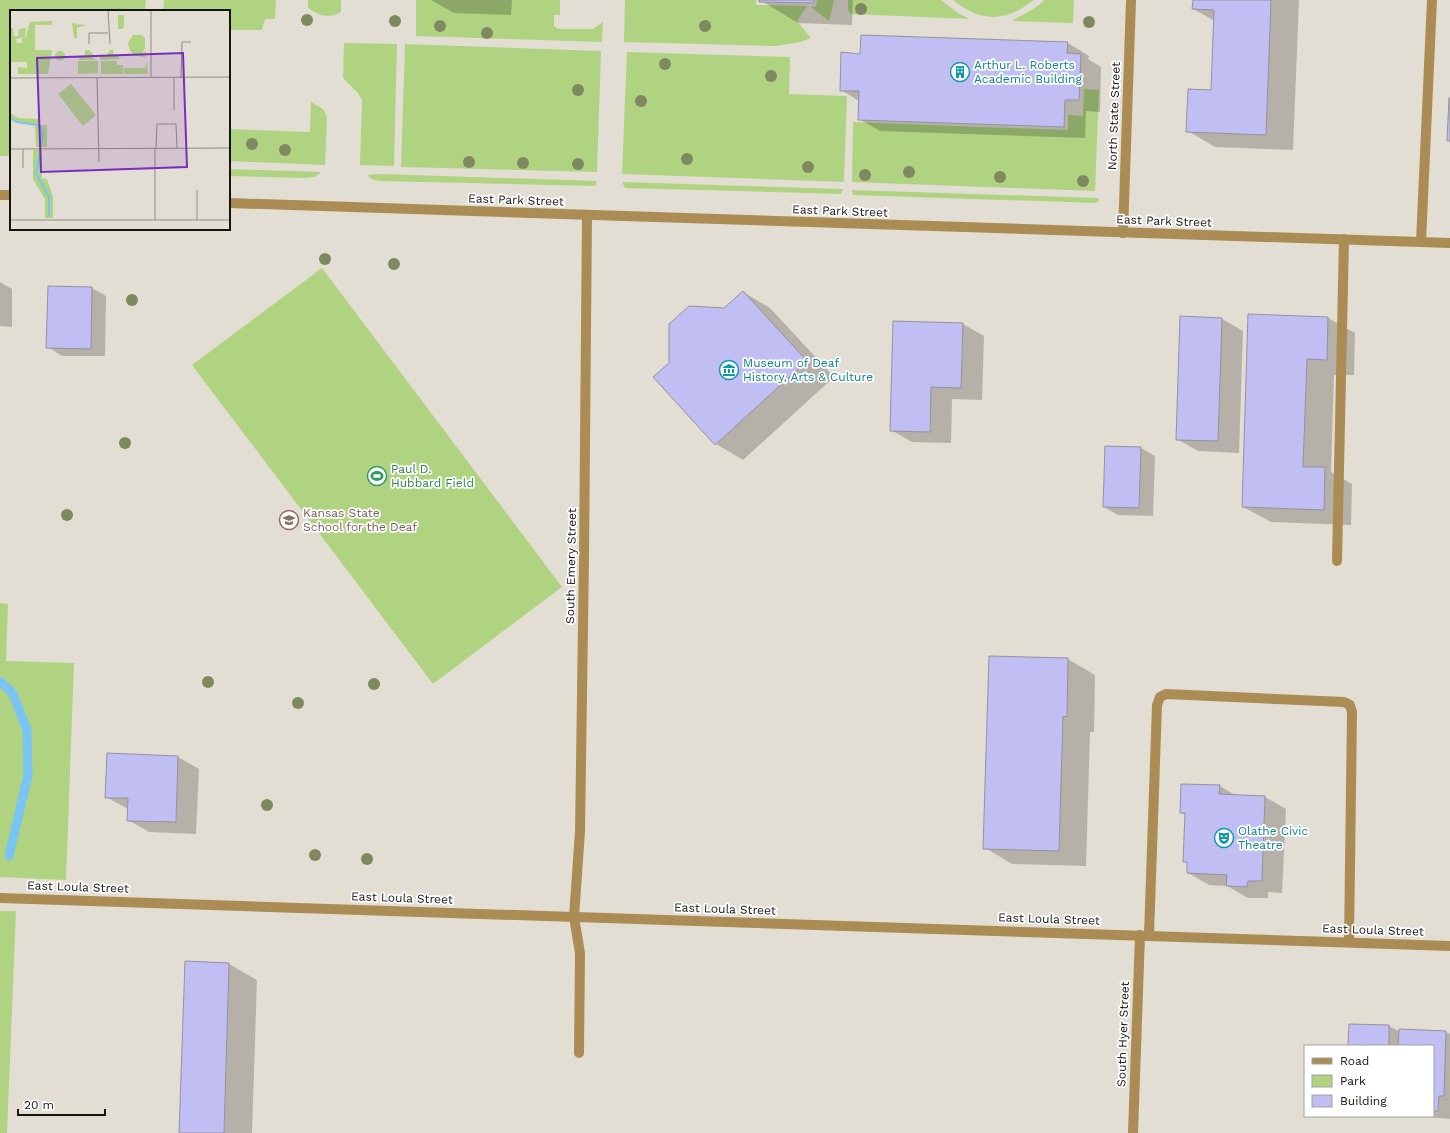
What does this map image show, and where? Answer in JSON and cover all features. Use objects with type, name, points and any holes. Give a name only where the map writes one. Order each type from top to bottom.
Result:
[{"type":"street","name":"North State Street","points":[[1123,233],[1131,0]]},
{"type":"street","points":[[1421,242],[1432,0]]},
{"type":"street","name":"East Park Street","points":[[230,203],[1450,243]]},
{"type":"street","name":"South Emery Street","points":[[579,1053],[580,953],[574,917],[580,815],[587,215]]},
{"type":"street","points":[[1337,561],[1344,239]]},
{"type":"street","name":"South Hyer Street","points":[[1133,1133],[1156,745],[1157,705],[1160,698],[1166,694],[1344,702],[1350,705],[1352,712],[1352,755],[1349,942]]},
{"type":"street","name":"East Loula Street","points":[[0,898],[1450,946]]},
{"type":"green space","points":[[0,0],[146,0],[145,10],[10,10],[10,156],[0,156]]},
{"type":"green space","points":[[164,0],[276,0],[275,19],[265,19],[262,30],[230,30],[230,10],[163,10]]},
{"type":"green space","points":[[308,0],[341,0],[341,12],[328,16],[320,15],[308,8]]},
{"type":"green space","points":[[416,0],[560,0],[560,15],[554,15],[554,26],[558,29],[593,29],[603,22],[602,42],[416,36]]},
{"type":"green space","points":[[625,0],[756,0],[756,5],[807,6],[797,21],[811,38],[800,42],[776,46],[624,42]]},
{"type":"green space","points":[[817,0],[834,0],[829,21],[811,7],[816,6]]},
{"type":"green space","points":[[848,0],[941,0],[958,13],[970,19],[851,14],[848,10]]},
{"type":"green space","points":[[953,0],[1034,0],[1013,13],[994,17],[974,13]]},
{"type":"green space","points":[[1044,0],[1074,0],[1073,23],[1012,21],[1038,6]]},
{"type":"green space","points":[[344,43],[397,44],[394,166],[360,165],[362,100],[358,93],[343,78]]},
{"type":"green space","points":[[405,44],[601,51],[597,172],[401,167]]},
{"type":"green space","points":[[627,52],[790,57],[789,94],[847,96],[844,182],[622,174]]},
{"type":"green space","points":[[1084,89],[1099,90],[1095,191],[852,182],[853,122],[1068,130],[1068,115],[1083,116]]},
{"type":"green space","points":[[311,102],[323,109],[327,117],[325,165],[230,161],[230,129],[310,132]]},
{"type":"green space","points":[[230,169],[321,172],[315,177],[230,176]]},
{"type":"green space","points":[[381,174],[597,181],[595,186],[379,181],[371,179],[367,175]]},
{"type":"green space","points":[[622,182],[843,189],[841,194],[625,188]]},
{"type":"green space","points":[[852,190],[1098,198],[1099,200],[1096,203],[853,195]]},
{"type":"green space","name":"Paul D. Hubbard Field","points":[[322,268],[562,587],[433,684],[192,365]]},
{"type":"green space","points":[[0,603],[8,604],[6,661],[74,663],[66,880],[0,877]]},
{"type":"green space","points":[[0,911],[16,911],[7,1133],[0,1133]]},
{"type":"building","points":[[759,0],[814,0],[814,3],[759,2]]},
{"type":"building","points":[[1193,0],[1271,0],[1266,135],[1186,132],[1188,89],[1211,90],[1214,10],[1192,9]]},
{"type":"building","name":"Arthur L. Roberts Academic Building","points":[[861,35],[1068,42],[1067,53],[1081,54],[1079,100],[1065,100],[1064,127],[858,120],[859,91],[840,91],[841,52],[860,54]]},
{"type":"building","points":[[1449,98],[1450,141],[1447,141]]},
{"type":"building","points":[[48,286],[92,287],[91,349],[46,348]]},
{"type":"building","name":"Museum of Deaf History, Arts & Culture","points":[[743,291],[807,361],[715,445],[653,377],[669,363],[669,324],[689,306],[724,308]]},
{"type":"building","points":[[1248,314],[1328,317],[1327,360],[1307,359],[1303,467],[1325,467],[1324,510],[1242,507]]},
{"type":"building","points":[[1180,316],[1222,318],[1218,441],[1176,440]]},
{"type":"building","points":[[893,321],[963,323],[961,388],[931,387],[930,432],[890,431]]},
{"type":"building","points":[[1105,446],[1141,447],[1139,508],[1103,507]]},
{"type":"building","points":[[989,656],[1068,658],[1067,717],[1063,716],[1059,851],[983,849]]},
{"type":"building","points":[[107,753],[178,756],[176,822],[127,821],[128,798],[105,798]]},
{"type":"building","name":"Olathe Civic Theatre","points":[[1181,784],[1220,785],[1219,794],[1265,796],[1262,881],[1248,881],[1247,887],[1226,886],[1227,875],[1187,873],[1187,862],[1183,862],[1185,813],[1180,813]]},
{"type":"building","points":[[185,961],[229,963],[224,1133],[179,1133]]},
{"type":"building","points":[[1349,1024],[1389,1025],[1389,1045],[1348,1045]]},
{"type":"building","points":[[1399,1029],[1446,1031],[1444,1096],[1439,1096],[1438,1111],[1434,1111],[1434,1045],[1398,1045]]},
{"type":"waterway","points":[[0,681],[13,694],[27,730],[28,775],[9,856]]},
{"type":"place","name":"Arthur L. Roberts Academic Building","points":[[960,72]]},
{"type":"place","name":"Museum of Deaf History, Arts & Culture","points":[[729,370]]},
{"type":"place","name":"Paul D. Hubbard Field","points":[[377,476]]},
{"type":"place","name":"Kansas State School for the Deaf","points":[[289,520]]},
{"type":"place","name":"Olathe Civic Theatre","points":[[1224,838]]}]
